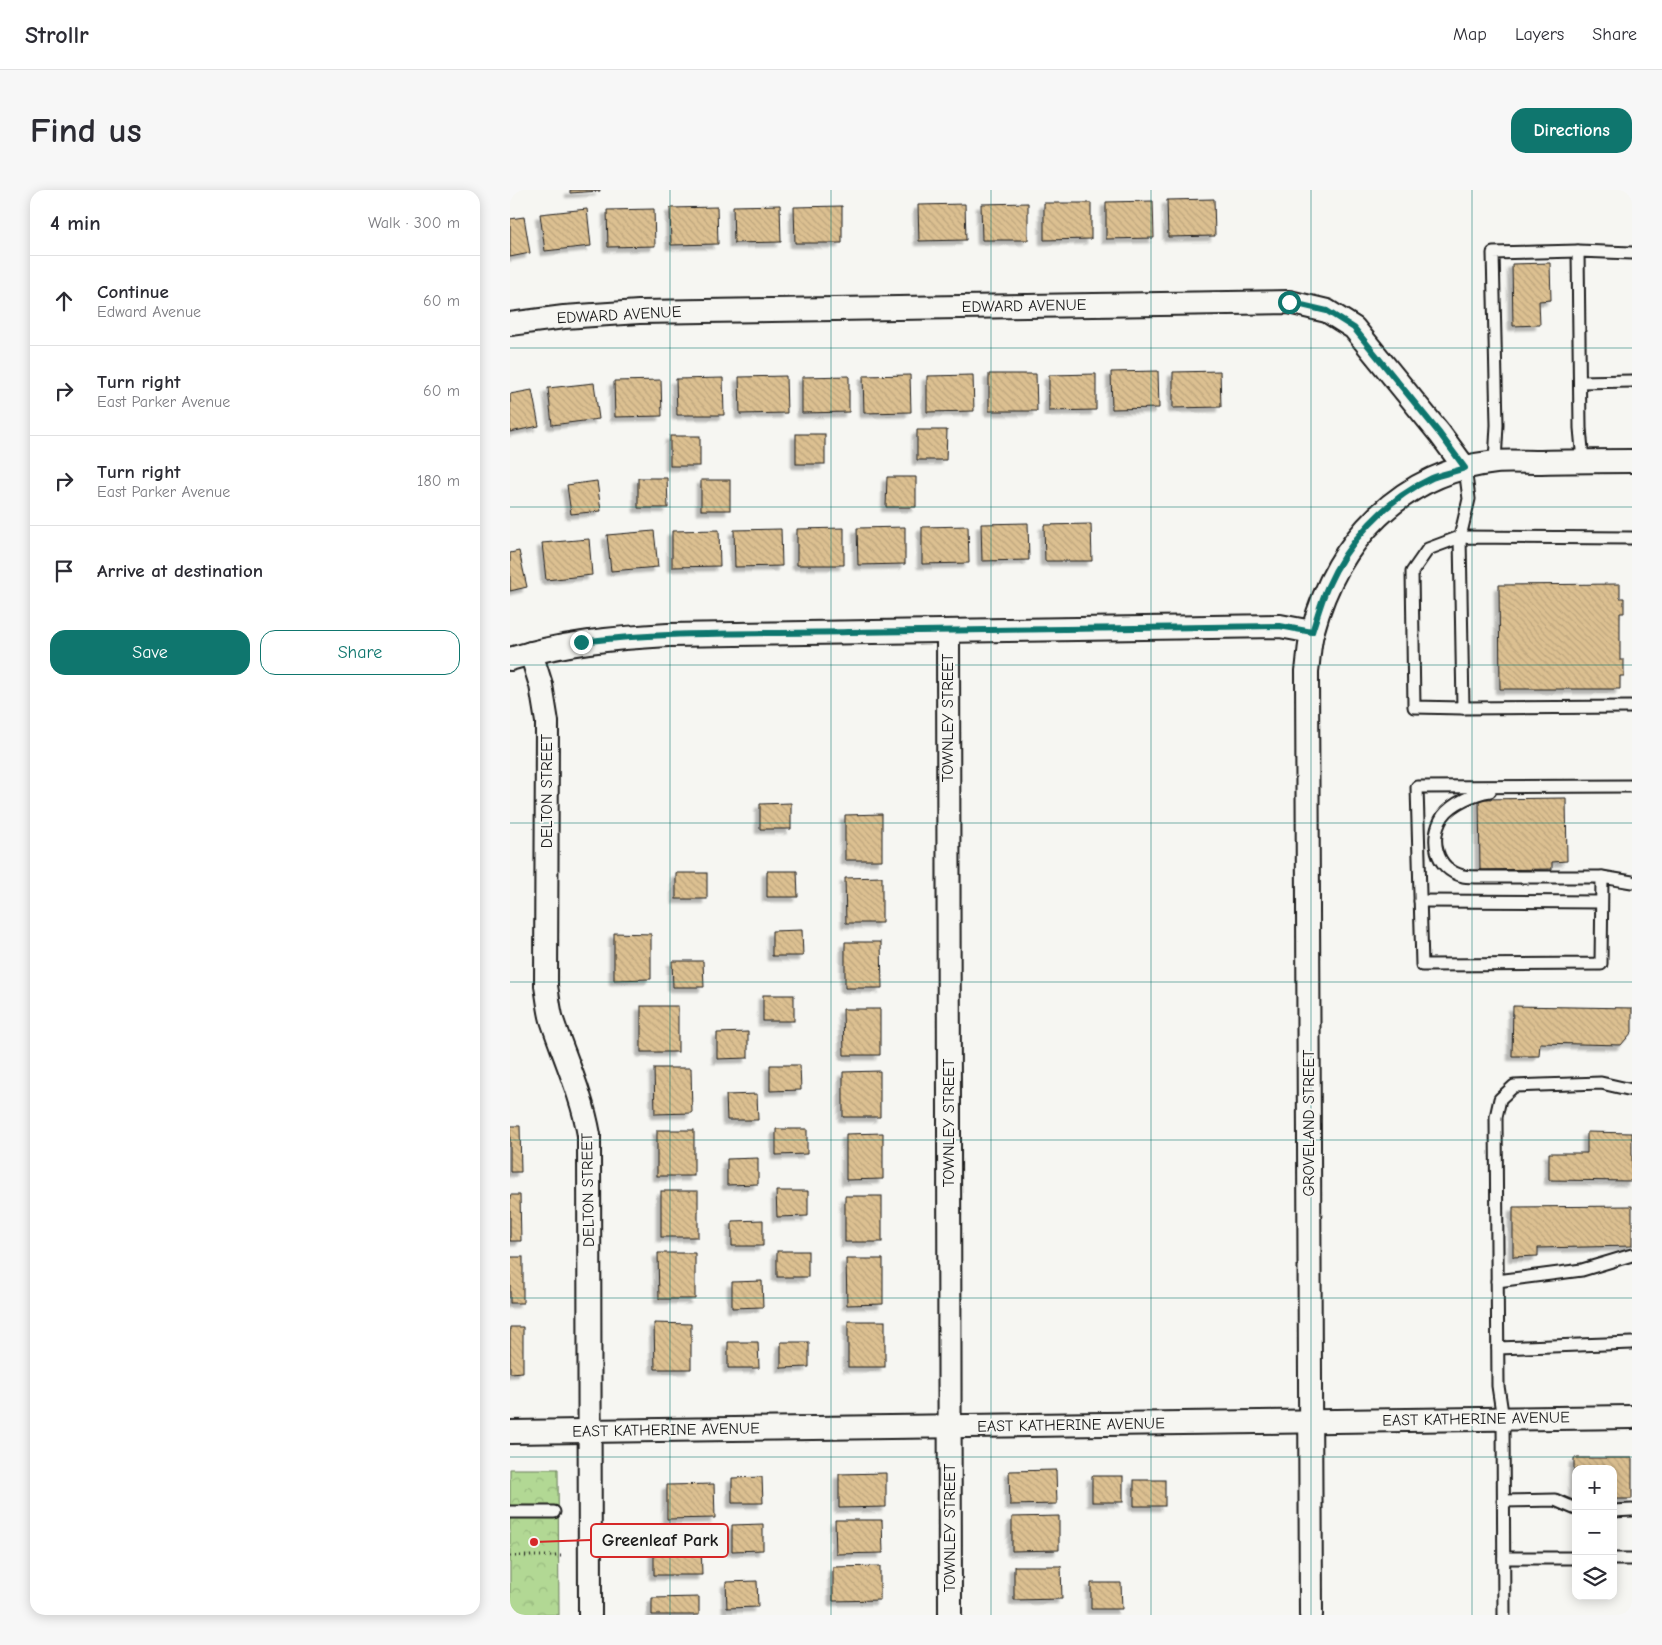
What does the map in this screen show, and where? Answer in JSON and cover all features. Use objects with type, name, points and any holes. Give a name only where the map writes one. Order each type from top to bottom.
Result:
[{"type":"street","name":"EDWARD AVENUE","points":[[510,324],[564,317],[639,312],[1289,302],[1327,311],[1354,328],[1440,434],[1465,468]]},
{"type":"street","name":"GROVELAND STREET","points":[[1311,1615],[1307,671],[1312,632],[1328,586],[1347,553],[1371,522],[1402,495],[1433,478],[1465,468],[1496,462],[1632,461]]},
{"type":"street","points":[[520,656],[581,642],[612,638],[668,635],[1280,626],[1312,632]]},
{"type":"street","name":"TOWNLEY STREET","points":[[948,631],[950,1615]]},
{"type":"street","name":"DELTON STREET","points":[[520,656],[541,685],[547,722],[546,986],[552,1018],[586,1116],[589,1135],[590,1615]]},
{"type":"street","name":"EAST KATHERINE AVENUE","points":[[510,1432],[1632,1417]]},
{"type":"lane","points":[[1496,462],[1497,425],[1493,253],[1578,251],[1632,253]]},
{"type":"lane","points":[[1578,251],[1580,428],[1583,461]]},
{"type":"lane","points":[[1580,382],[1632,381]]},
{"type":"lane","points":[[1463,708],[1460,537],[1469,499],[1465,468]]},
{"type":"lane","points":[[1632,538],[1460,537],[1428,549],[1412,572],[1414,707],[1632,706]]},
{"type":"lane","points":[[1519,786],[1483,792],[1460,801],[1443,816],[1435,837],[1437,854],[1446,867],[1462,876],[1602,877],[1632,882]]},
{"type":"lane","points":[[1602,877],[1601,964],[1422,965],[1417,787],[1632,786]]},
{"type":"lane","points":[[1420,901],[1601,902]]},
{"type":"lane","points":[[1504,1615],[1503,1418],[1498,1386],[1497,1281],[1496,1118],[1500,1099],[1514,1086],[1601,1083],[1632,1090]]},
{"type":"lane","points":[[1497,1281],[1582,1270],[1632,1255]]},
{"type":"lane","points":[[1498,1348],[1632,1343]]},
{"type":"lane","points":[[1503,1501],[1555,1500],[1572,1507]]},
{"type":"lane","points":[[1617,1511],[1632,1510]]},
{"type":"lane","points":[[510,1512],[554,1512]]},
{"type":"lane","points":[[1504,1558],[1572,1558]]},
{"type":"lane","points":[[1617,1559],[1632,1559]]},
{"type":"path","points":[[510,1556],[562,1556]]},
{"type":"green space","points":[[510,1469],[558,1469],[559,1615],[510,1615]]},
{"type":"building","points":[[570,190],[600,190],[600,191],[570,193]]},
{"type":"building","points":[[1214,199],[1215,236],[1168,237],[1167,200]]},
{"type":"building","points":[[1153,201],[1154,238],[1106,239],[1106,202]]},
{"type":"building","points":[[1028,203],[1028,240],[982,240],[981,204]]},
{"type":"building","points":[[1044,203],[1091,203],[1091,239],[1044,240]]},
{"type":"building","points":[[965,204],[966,240],[919,241],[918,205]]},
{"type":"building","points":[[780,205],[781,242],[734,243],[733,206]]},
{"type":"building","points":[[842,206],[842,243],[795,243],[794,207]]},
{"type":"building","points":[[717,207],[718,244],[671,245],[670,208]]},
{"type":"building","points":[[587,209],[591,246],[545,251],[540,214]]},
{"type":"building","points":[[654,209],[655,246],[608,247],[607,210]]},
{"type":"building","points":[[524,217],[530,253],[510,257],[510,219]]},
{"type":"building","points":[[1550,263],[1551,300],[1539,301],[1540,325],[1513,326],[1512,264]]},
{"type":"building","points":[[1158,371],[1159,408],[1112,409],[1111,372]]},
{"type":"building","points":[[1220,371],[1221,407],[1173,408],[1173,372]]},
{"type":"building","points":[[989,374],[1036,374],[1037,411],[989,411]]},
{"type":"building","points":[[1096,374],[1096,410],[1049,411],[1049,375]]},
{"type":"building","points":[[910,375],[911,412],[864,413],[863,376]]},
{"type":"building","points":[[973,375],[974,411],[927,412],[927,376]]},
{"type":"building","points":[[786,376],[787,413],[740,414],[739,377]]},
{"type":"building","points":[[849,376],[849,412],[802,413],[802,377]]},
{"type":"building","points":[[723,378],[724,415],[677,415],[676,379]]},
{"type":"building","points":[[661,380],[662,416],[615,417],[614,381]]},
{"type":"building","points":[[594,383],[599,419],[552,425],[548,388]]},
{"type":"building","points":[[532,390],[539,426],[510,432],[510,394]]},
{"type":"building","points":[[917,430],[947,430],[946,460],[917,460]]},
{"type":"building","points":[[796,434],[825,434],[825,464],[796,464]]},
{"type":"building","points":[[670,436],[700,436],[700,466],[670,466]]},
{"type":"building","points":[[887,477],[916,477],[916,507],[886,507]]},
{"type":"building","points":[[638,478],[667,478],[668,508],[638,508]]},
{"type":"building","points":[[701,480],[730,480],[730,510],[701,510]]},
{"type":"building","points":[[597,481],[601,511],[571,514],[567,485]]},
{"type":"building","points":[[1028,523],[1029,560],[982,561],[981,524]]},
{"type":"building","points":[[1091,524],[1092,561],[1045,561],[1044,525]]},
{"type":"building","points":[[968,526],[969,563],[922,564],[922,527]]},
{"type":"building","points":[[905,527],[905,564],[858,565],[857,528]]},
{"type":"building","points":[[844,528],[844,565],[797,565],[797,529]]},
{"type":"building","points":[[781,529],[782,566],[735,567],[734,530]]},
{"type":"building","points":[[719,530],[720,566],[672,567],[672,531]]},
{"type":"building","points":[[654,531],[658,567],[611,571],[607,535]]},
{"type":"building","points":[[589,539],[592,575],[546,580],[542,543]]},
{"type":"building","points":[[519,551],[527,587],[510,591],[510,553]]},
{"type":"building","points":[[1620,584],[1620,598],[1624,598],[1624,613],[1620,613],[1620,660],[1624,660],[1624,676],[1620,676],[1620,689],[1500,689],[1499,585]]},
{"type":"building","points":[[1566,798],[1567,861],[1552,862],[1552,869],[1480,870],[1479,799]]},
{"type":"building","points":[[791,803],[791,829],[760,829],[760,804]]},
{"type":"building","points":[[882,814],[882,860],[845,860],[845,815]]},
{"type":"building","points":[[767,871],[797,871],[798,897],[767,897]]},
{"type":"building","points":[[676,873],[707,873],[707,899],[676,899]]},
{"type":"building","points":[[882,877],[882,923],[846,923],[845,878]]},
{"type":"building","points":[[802,930],[803,956],[772,956],[772,931]]},
{"type":"building","points":[[614,933],[651,934],[651,979],[614,980]]},
{"type":"building","points":[[845,942],[881,942],[882,988],[845,988]]},
{"type":"building","points":[[672,961],[703,961],[704,987],[673,987]]},
{"type":"building","points":[[763,995],[794,995],[794,1021],[763,1021]]},
{"type":"building","points":[[641,1006],[678,1006],[678,1052],[641,1052]]},
{"type":"building","points":[[1513,1006],[1632,1008],[1632,1032],[1621,1045],[1540,1043],[1539,1056],[1512,1056]]},
{"type":"building","points":[[843,1009],[880,1009],[880,1055],[844,1055]]},
{"type":"building","points":[[748,1032],[748,1058],[717,1059],[717,1033]]},
{"type":"building","points":[[770,1065],[800,1065],[801,1090],[770,1091]]},
{"type":"building","points":[[654,1068],[691,1068],[692,1113],[655,1114]]},
{"type":"building","points":[[880,1071],[880,1117],[843,1117],[843,1072]]},
{"type":"building","points":[[757,1094],[758,1120],[727,1120],[726,1095]]},
{"type":"building","points":[[510,1126],[520,1126],[521,1172],[510,1172]]},
{"type":"building","points":[[776,1129],[807,1129],[807,1154],[776,1155]]},
{"type":"building","points":[[657,1130],[694,1130],[694,1176],[657,1176]]},
{"type":"building","points":[[1587,1132],[1632,1133],[1632,1181],[1549,1180],[1549,1153],[1587,1153]]},
{"type":"building","points":[[883,1133],[883,1179],[846,1180],[846,1134]]},
{"type":"building","points":[[758,1158],[758,1184],[727,1185],[727,1159]]},
{"type":"building","points":[[661,1191],[698,1191],[698,1237],[661,1237]]},
{"type":"building","points":[[776,1191],[808,1191],[808,1216],[777,1217]]},
{"type":"building","points":[[510,1195],[520,1195],[521,1241],[510,1241]]},
{"type":"building","points":[[845,1196],[882,1196],[882,1242],[845,1242]]},
{"type":"building","points":[[1632,1206],[1632,1246],[1538,1248],[1538,1256],[1513,1257],[1513,1207]]},
{"type":"building","points":[[763,1220],[763,1246],[732,1246],[732,1221]]},
{"type":"building","points":[[777,1251],[808,1251],[808,1277],[777,1277]]},
{"type":"building","points":[[658,1253],[695,1253],[695,1299],[659,1299]]},
{"type":"building","points":[[510,1257],[523,1257],[523,1303],[510,1303]]},
{"type":"building","points":[[846,1259],[883,1259],[883,1304],[847,1305]]},
{"type":"building","points":[[762,1281],[763,1307],[732,1308],[732,1282]]},
{"type":"building","points":[[848,1321],[885,1321],[885,1367],[848,1367]]},
{"type":"building","points":[[654,1323],[691,1324],[691,1369],[655,1369]]},
{"type":"building","points":[[510,1327],[523,1327],[523,1372],[510,1373]]},
{"type":"building","points":[[728,1342],[758,1342],[759,1368],[728,1368]]},
{"type":"building","points":[[781,1342],[809,1342],[809,1367],[781,1368]]},
{"type":"building","points":[[1574,1458],[1632,1458],[1632,1499],[1617,1499],[1617,1465],[1574,1465]]},
{"type":"building","points":[[1056,1470],[1057,1504],[1010,1505],[1009,1471]]},
{"type":"building","points":[[886,1473],[886,1507],[839,1508],[839,1474]]},
{"type":"building","points":[[1092,1476],[1123,1476],[1123,1502],[1092,1502]]},
{"type":"building","points":[[762,1477],[763,1503],[732,1503],[732,1478]]},
{"type":"building","points":[[1134,1480],[1165,1480],[1165,1506],[1134,1506]]},
{"type":"building","points":[[714,1484],[715,1518],[667,1519],[667,1485]]},
{"type":"building","points":[[1059,1516],[1059,1550],[1012,1551],[1012,1517]]},
{"type":"building","points":[[835,1520],[882,1520],[883,1553],[836,1554]]},
{"type":"building","points":[[763,1524],[763,1550],[732,1551],[732,1525]]},
{"type":"building","points":[[654,1541],[701,1541],[702,1575],[654,1575]]},
{"type":"building","points":[[880,1566],[880,1600],[833,1601],[833,1567]]},
{"type":"building","points":[[1014,1566],[1061,1566],[1062,1599],[1014,1600]]},
{"type":"building","points":[[757,1581],[758,1607],[727,1608],[726,1582]]},
{"type":"building","points":[[1091,1583],[1121,1583],[1122,1609],[1091,1609]]},
{"type":"building","points":[[699,1597],[699,1615],[652,1615],[652,1598]]},
{"type":"place","name":"Greenleaf Park","points":[[534,1542]]},
{"type":"route","points":[[581,642],[612,638],[668,635],[982,630],[1280,626],[1312,632],[1328,586],[1347,553],[1371,522],[1402,495],[1433,478],[1465,468],[1440,434],[1354,328],[1327,311],[1289,302]]}]
